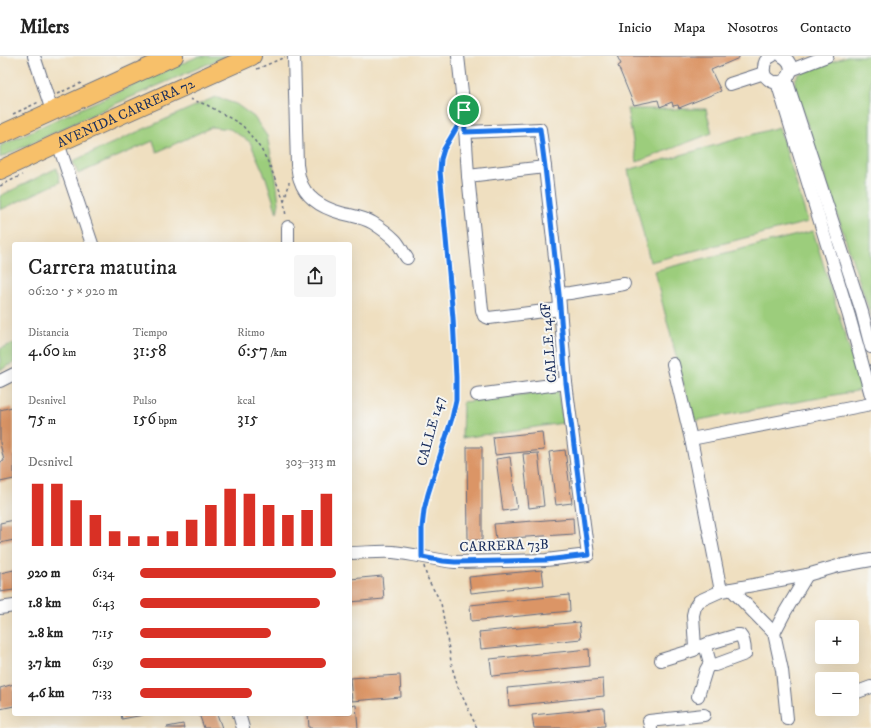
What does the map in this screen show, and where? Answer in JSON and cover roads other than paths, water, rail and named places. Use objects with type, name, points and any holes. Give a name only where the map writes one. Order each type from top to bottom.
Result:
[{"type":"highway","points":[[0,135],[50,104],[148,62],[174,56]]},
{"type":"highway","name":"AVENIDA CARRERA 72","points":[[0,170],[252,56]]},
{"type":"street","points":[[34,56],[50,104]]},
{"type":"street","points":[[294,56],[298,164],[300,179],[305,190],[312,198],[325,208],[359,217],[373,223],[396,241],[407,258]]},
{"type":"street","points":[[458,56],[464,110],[468,176],[482,310],[484,316],[489,318],[560,309]]},
{"type":"street","points":[[770,57],[764,64],[764,73],[769,80],[784,77],[827,56]]},
{"type":"street","points":[[786,57],[790,65],[784,77],[826,220],[849,316],[871,395]]},
{"type":"street","points":[[730,84],[764,73]]},
{"type":"street","name":"CALLE 146F","points":[[465,132],[540,129],[559,294],[566,383],[588,555]]},
{"type":"street","points":[[58,143],[91,242]]},
{"type":"street","points":[[468,176],[545,167]]},
{"type":"street","points":[[826,220],[862,312],[871,347]]},
{"type":"street","points":[[288,227],[288,242]]},
{"type":"street","points":[[559,294],[624,284]]},
{"type":"street","points":[[849,316],[862,312]]},
{"type":"street","points":[[672,364],[726,590],[774,633],[782,670],[787,719]]},
{"type":"street","points":[[0,381],[12,375]]},
{"type":"street","points":[[477,395],[566,383]]},
{"type":"street","points":[[691,439],[871,404]]},
{"type":"street","name":"CARRERA 73B","points":[[352,553],[391,552],[455,562],[546,560],[588,555]]},
{"type":"street","points":[[700,647],[693,615],[695,607],[699,601],[726,590],[807,575],[838,566],[871,560]]},
{"type":"street","points":[[774,633],[807,575]]},
{"type":"street","points":[[0,608],[12,606]]},
{"type":"street","points":[[661,660],[694,650],[700,647],[707,644],[737,635],[742,637],[745,654],[712,665],[705,648],[700,647]]},
{"type":"street","points":[[698,696],[703,678],[710,662]]},
{"type":"street","points":[[859,691],[871,687]]},
{"type":"street","points":[[650,725],[704,715]]},
{"type":"street","points":[[240,716],[243,728]]}]
